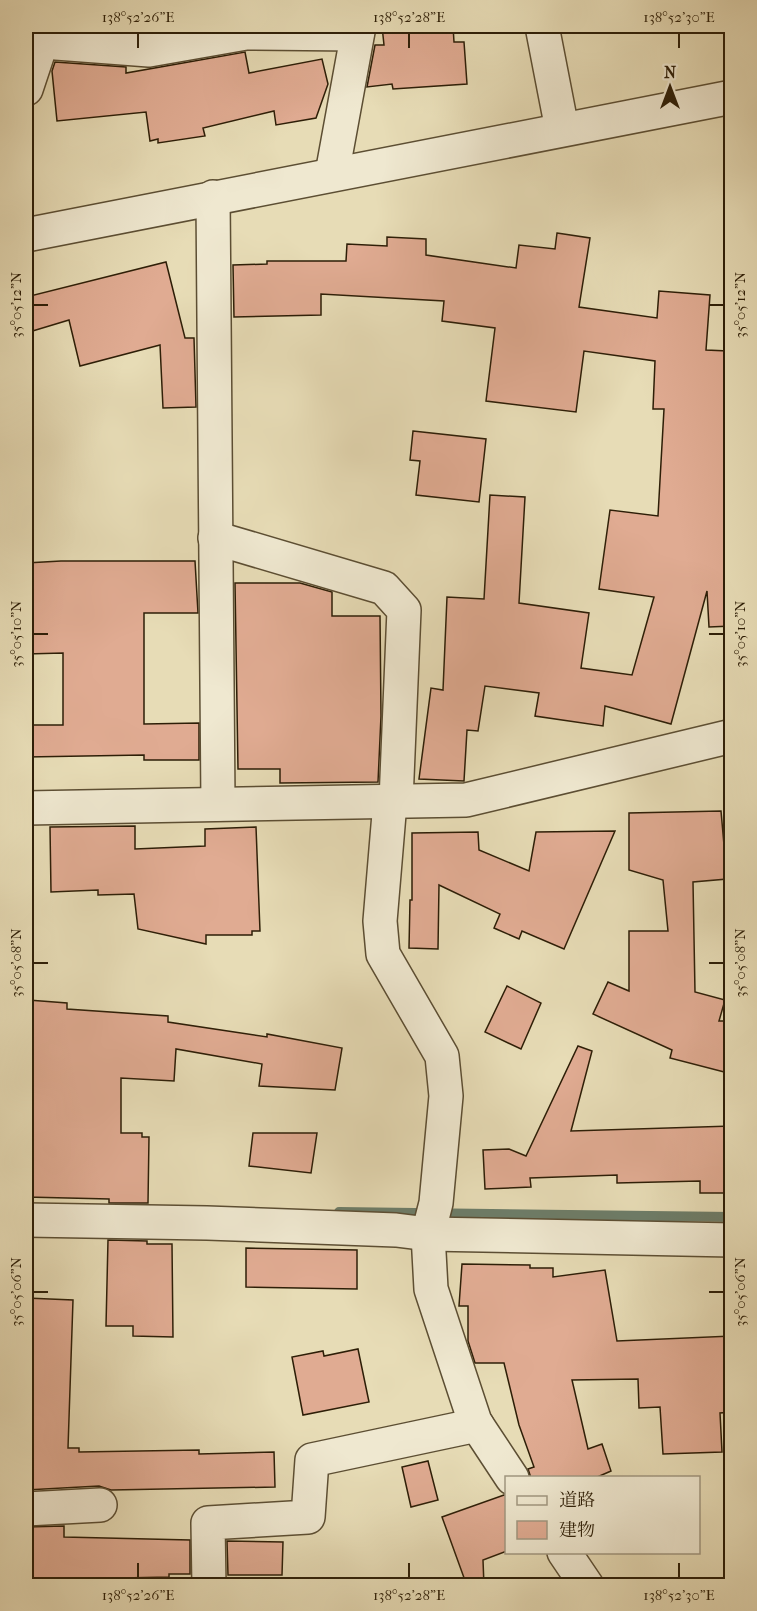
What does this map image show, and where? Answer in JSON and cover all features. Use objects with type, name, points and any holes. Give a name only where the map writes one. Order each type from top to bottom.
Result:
[{"type":"street","points":[[542,26],[562,129]]},
{"type":"street","points":[[26,89],[38,34],[56,44],[149,50],[246,33],[358,30],[332,174]]},
{"type":"street","points":[[26,235],[732,97]]},
{"type":"street","points":[[213,197],[218,804]]},
{"type":"street","points":[[215,538],[384,588],[404,610],[393,801],[380,921],[383,954],[442,1056],[446,1096],[436,1203],[428,1234],[431,1289],[477,1425],[511,1476]]},
{"type":"street","points":[[26,808],[466,801],[732,736]]},
{"type":"street","points":[[26,1220],[207,1223],[396,1230],[428,1234],[732,1240]]},
{"type":"street","points":[[208,1586],[208,1523],[308,1517],[312,1460],[477,1425]]},
{"type":"street","points":[[26,1509],[100,1505]]},
{"type":"street","points":[[565,1554],[587,1586]]},
{"type":"building","points":[[382,26],[453,26],[454,42],[464,42],[467,84],[393,89],[392,84],[367,87],[375,45],[384,45]]},
{"type":"building","points":[[245,52],[249,73],[322,59],[328,84],[316,118],[276,125],[274,111],[203,128],[205,136],[158,143],[158,139],[150,141],[146,112],[57,121],[52,71],[55,62],[126,67],[126,73]]},
{"type":"building","points":[[557,233],[590,238],[579,307],[657,318],[659,291],[710,295],[706,350],[728,351],[727,368],[732,368],[732,626],[709,627],[707,591],[671,724],[605,706],[603,726],[535,716],[539,693],[485,686],[478,731],[467,730],[464,781],[419,779],[431,688],[443,690],[447,597],[484,599],[490,495],[525,497],[519,603],[589,613],[581,668],[632,675],[654,597],[599,589],[610,510],[658,516],[664,409],[653,409],[655,361],[584,351],[576,412],[486,401],[495,328],[442,321],[444,301],[321,294],[321,315],[234,317],[233,265],[267,264],[267,261],[346,261],[347,244],[387,246],[387,237],[426,239],[426,255],[516,268],[519,245],[555,249]]},
{"type":"building","points":[[166,262],[185,338],[194,338],[196,407],[163,408],[160,345],[80,366],[69,320],[26,333],[26,297]]},
{"type":"building","points":[[413,431],[486,439],[479,502],[416,495],[420,461],[410,460]]},
{"type":"building","points":[[195,561],[198,613],[144,613],[144,724],[199,723],[199,760],[144,760],[144,755],[26,757],[26,725],[63,725],[63,653],[26,654],[26,563]]},
{"type":"building","points":[[235,583],[300,583],[332,592],[332,616],[380,616],[381,716],[378,782],[280,783],[280,769],[238,769]]},
{"type":"building","points":[[721,811],[727,879],[693,882],[695,992],[725,1000],[719,1021],[732,1021],[732,1074],[670,1058],[672,1050],[593,1014],[608,982],[629,991],[629,931],[668,931],[663,880],[629,870],[629,813]]},
{"type":"building","points":[[135,826],[135,849],[205,846],[205,829],[256,827],[260,931],[252,931],[252,935],[206,935],[206,944],[138,929],[134,894],[98,895],[98,890],[51,892],[50,827]]},
{"type":"building","points":[[615,831],[564,949],[522,931],[519,939],[494,928],[500,914],[439,885],[438,949],[409,948],[412,833],[478,832],[479,850],[529,871],[536,832]]},
{"type":"building","points":[[507,986],[541,1003],[521,1049],[485,1032]]},
{"type":"building","points":[[28,1000],[67,1003],[67,1009],[168,1016],[168,1022],[267,1037],[267,1034],[342,1048],[335,1090],[259,1086],[262,1064],[176,1049],[174,1081],[121,1078],[121,1133],[142,1133],[142,1137],[149,1137],[148,1203],[109,1203],[109,1199],[26,1197],[26,1009],[28,1009]]},
{"type":"building","points":[[578,1046],[592,1051],[571,1131],[732,1126],[732,1193],[700,1193],[700,1181],[617,1183],[617,1175],[530,1178],[531,1187],[485,1189],[483,1150],[509,1149],[526,1156]]},
{"type":"building","points":[[253,1133],[317,1133],[311,1173],[249,1166]]},
{"type":"building","points":[[108,1240],[172,1244],[173,1337],[133,1336],[133,1326],[106,1326]]},
{"type":"building","points":[[246,1248],[357,1250],[357,1289],[246,1287]]},
{"type":"building","points":[[462,1264],[530,1265],[530,1268],[553,1268],[553,1277],[605,1270],[617,1341],[732,1336],[732,1412],[720,1413],[722,1452],[663,1454],[660,1407],[639,1408],[638,1379],[572,1380],[588,1449],[602,1444],[611,1471],[600,1476],[530,1476],[528,1469],[534,1467],[519,1425],[504,1363],[475,1363],[468,1341],[468,1306],[459,1306]]},
{"type":"building","points":[[26,1298],[73,1300],[68,1448],[79,1448],[79,1452],[199,1450],[199,1454],[274,1452],[275,1487],[111,1490],[99,1486],[26,1490]]},
{"type":"building","points":[[358,1349],[369,1402],[303,1415],[292,1357],[323,1351],[324,1356]]},
{"type":"building","points":[[428,1461],[438,1500],[411,1507],[402,1467]]},
{"type":"building","points":[[505,1495],[505,1552],[483,1560],[484,1586],[467,1586],[442,1517]]},
{"type":"building","points":[[64,1526],[64,1537],[190,1540],[190,1574],[169,1574],[169,1577],[26,1580],[26,1527]]},
{"type":"building","points":[[227,1541],[283,1542],[282,1575],[228,1575]]},
{"type":"waterway","points":[[339,1212],[732,1217]]}]
